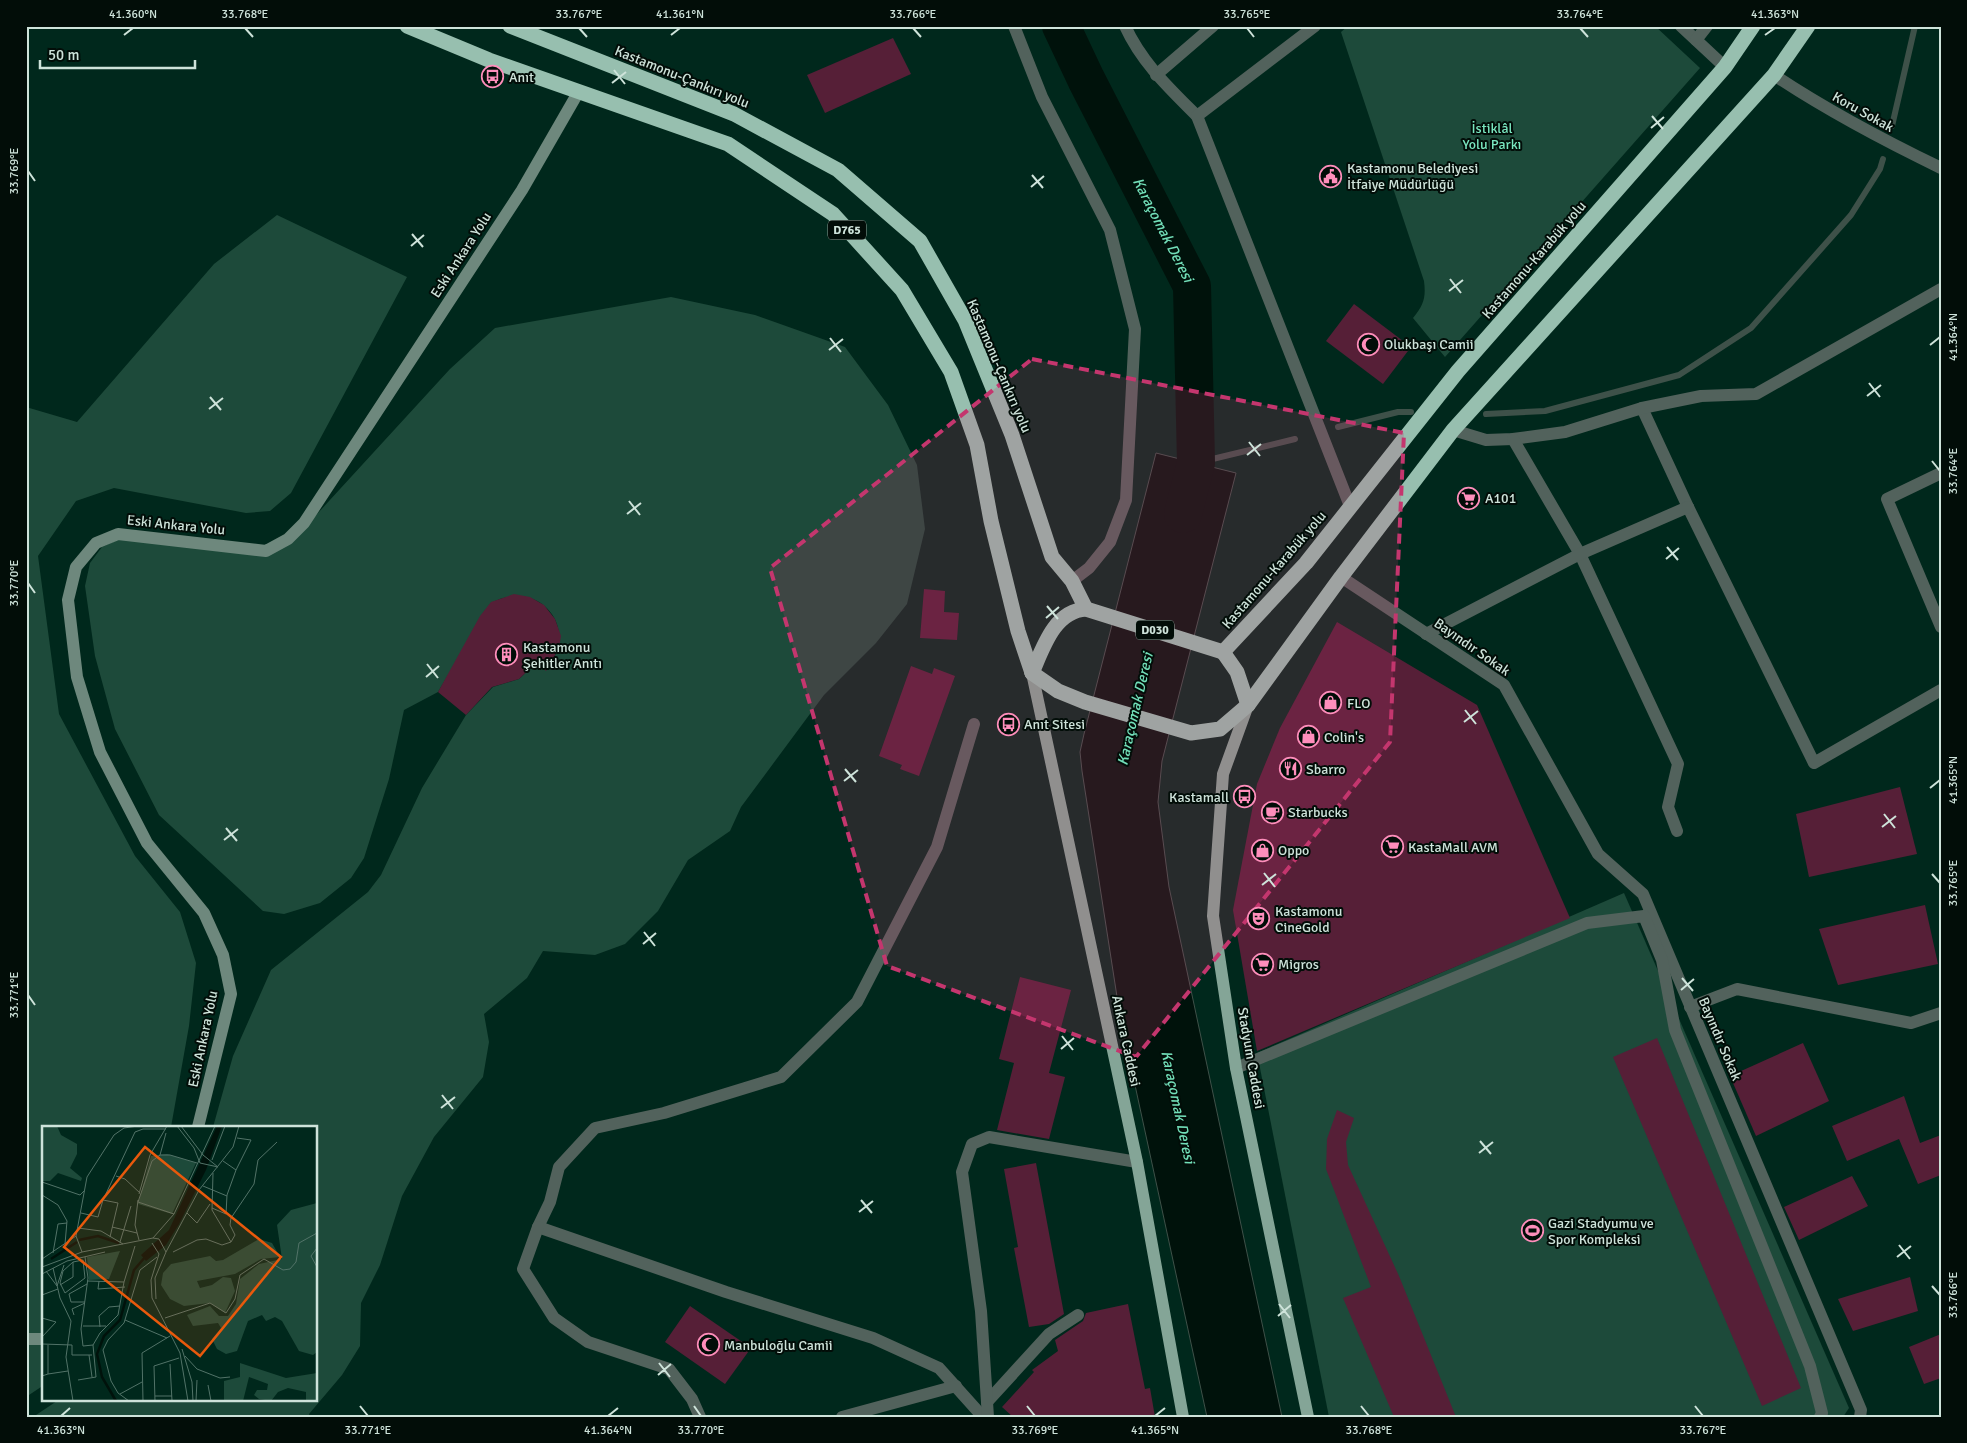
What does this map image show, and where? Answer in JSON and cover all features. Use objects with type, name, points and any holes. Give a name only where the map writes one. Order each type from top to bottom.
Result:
[{"type":"highway","name":"D765","points":[[407,26],[489,60],[728,144],[833,214],[902,290],[951,372],[977,446],[992,521],[1018,631],[1032,673]]},
{"type":"highway","name":"Kastamonu-Çankırı yolu","points":[[510,26],[734,114],[838,170],[920,241],[965,320],[1012,434],[1052,557],[1072,581],[1086,609]]},
{"type":"highway","name":"Kastamonu-Karabük yolu","points":[[1223,652],[1306,563],[1458,371],[1725,68],[1754,26]]},
{"type":"highway","points":[[1086,609],[1076,609],[1055,626],[1032,673],[1058,691],[1085,702],[1191,733],[1220,729],[1248,705],[1340,577],[1453,430],[1774,75],[1808,26]]},
{"type":"highway","name":"D030","points":[[1086,609],[1223,652]]},
{"type":"highway","points":[[1223,652],[1237,672],[1248,705]]},
{"type":"main road","name":"Ankara Caddesi","points":[[1032,673],[1137,1162],[1183,1417]]},
{"type":"main road","name":"Stadyum Caddesi","points":[[1248,705],[1224,774],[1213,916],[1236,1068],[1308,1417]]},
{"type":"street","points":[[1014,26],[1042,98],[1110,230],[1135,329],[1126,500],[1110,542],[1089,568],[1072,581]]},
{"type":"street","points":[[1125,26],[1133,43],[1156,75],[1197,116],[1350,506]]},
{"type":"street","points":[[1156,75],[1213,26]]},
{"type":"street","points":[[1197,116],[1315,26]]},
{"type":"street","points":[[1681,26],[1725,68]]},
{"type":"street","points":[[1696,40],[1707,26]]},
{"type":"street","name":"Koru Sokak","points":[[1774,75],[1855,125],[1941,168]]},
{"type":"street","name":"Eski Ankara Yolu","points":[[198,1126],[231,994],[223,955],[204,914],[147,842],[100,752],[77,677],[68,600],[76,567],[96,543],[118,534],[266,551],[288,539],[304,523],[522,190],[579,91]]},
{"type":"street","points":[[1453,430],[1486,440],[1513,439],[1565,432],[1642,408],[1701,396],[1756,394],[1941,289]]},
{"type":"street","points":[[1642,408],[1688,507],[1814,763],[1941,690]]},
{"type":"street","points":[[1513,439],[1580,554],[1678,764],[1668,807],[1676,831]]},
{"type":"street","points":[[1941,473],[1887,499],[1941,627]]},
{"type":"street","points":[[1426,634],[1580,554],[1688,507]]},
{"type":"street","name":"Bayındır Sokak","points":[[1340,577],[1504,686],[1598,854],[1643,894],[1861,1410],[1860,1417]]},
{"type":"street","points":[[700,1417],[692,1399],[669,1369],[588,1342],[554,1318],[523,1269],[538,1227],[550,1202],[559,1167],[595,1128],[664,1114],[781,1077],[857,1002],[937,847],[974,724]]},
{"type":"street","points":[[1236,1068],[1587,923],[1644,916],[1662,960],[1675,1030],[1810,1366],[1822,1413],[1820,1417]]},
{"type":"street","points":[[1690,1006],[1737,989],[1911,1023],[1941,1013]]},
{"type":"street","points":[[988,1417],[981,1311],[962,1172],[972,1144],[989,1137],[1137,1162]]},
{"type":"street","points":[[538,1227],[726,1292],[873,1338],[940,1368],[983,1417]]},
{"type":"street","points":[[987,1402],[1049,1334],[1078,1314]]},
{"type":"street","points":[[26,1340],[42,1339]]},
{"type":"street","points":[[842,1417],[956,1386]]},
{"type":"highlighted area","points":[[1032,359],[1404,433],[1390,742],[1136,1057],[887,966],[770,568]]},
{"type":"green space","name":"İstiklâl Yolu Parkı","points":[[1348,26],[1655,26],[1700,68],[1445,357],[1413,318],[1423,301],[1425,292],[1424,281],[1341,32]]},
{"type":"green space","points":[[277,215],[407,277],[291,493],[270,511],[246,513],[114,488],[76,501],[38,556],[59,714],[135,856],[180,912],[196,963],[189,1026],[171,1126],[42,1126],[42,1386],[26,1397],[26,407],[77,422],[214,264]]},
{"type":"green space","points":[[671,297],[755,315],[845,347],[888,405],[917,465],[925,529],[907,604],[876,643],[824,695],[741,807],[730,831],[688,860],[658,911],[625,944],[595,955],[543,951],[527,978],[484,1014],[489,1042],[483,1077],[434,1137],[402,1196],[380,1265],[361,1303],[360,1346],[342,1375],[309,1414],[310,1417],[33,1417],[58,1400],[318,1400],[318,1126],[213,1126],[233,1056],[271,970],[368,892],[381,875],[422,788],[466,715],[493,687],[519,679],[537,662],[546,670],[556,654],[559,638],[557,623],[550,611],[539,602],[524,597],[508,597],[491,603],[438,692],[404,710],[389,779],[364,858],[351,878],[320,903],[284,914],[263,911],[159,815],[115,729],[95,656],[85,586],[90,563],[102,547],[122,538],[252,548],[296,537],[450,369],[495,328]]},
{"type":"green space","name":"Gazi Stadyumu ve Spor Kompleksi","points":[[1624,893],[1849,1408],[1843,1417],[1329,1417],[1257,1053]]},
{"type":"water","points":[[1156,453],[1236,473],[1162,761],[1158,802],[1169,887],[1282,1417],[1207,1417],[1120,1016],[1082,771],[1080,752],[1084,734]]},
{"type":"building","points":[[893,38],[911,74],[825,113],[807,75]]},
{"type":"building","name":"Olukbaşı Camii","points":[[1354,304],[1411,347],[1383,384],[1326,341]]},
{"type":"building","points":[[924,589],[945,591],[944,612],[959,613],[957,640],[920,638]]},
{"type":"building","name":"Kastamonu Şehitler Anıtı","points":[[514,594],[530,597],[544,605],[555,619],[561,636],[559,648],[546,671],[537,662],[519,679],[492,687],[466,715],[438,692],[480,616],[491,602]]},
{"type":"building","name":"KastaMall AVM","points":[[1337,622],[1477,705],[1570,918],[1257,1051],[1233,910],[1257,784],[1280,728]]},
{"type":"building","points":[[911,666],[932,674],[934,668],[955,676],[919,776],[900,769],[902,765],[879,756]]},
{"type":"building","points":[[1900,787],[1917,854],[1809,877],[1796,814]]},
{"type":"building","points":[[1925,905],[1938,964],[1838,985],[1819,929]]},
{"type":"building","points":[[1020,977],[1071,990],[1049,1073],[1065,1077],[1049,1139],[997,1130],[1014,1063],[999,1059]]},
{"type":"building","points":[[1657,1038],[1801,1388],[1762,1406],[1613,1057]]},
{"type":"building","points":[[1803,1043],[1829,1101],[1756,1136],[1730,1076]]},
{"type":"building","points":[[1904,1096],[1920,1143],[1941,1135],[1941,1175],[1918,1184],[1899,1139],[1847,1161],[1832,1126]]},
{"type":"building","points":[[1337,1110],[1354,1118],[1346,1142],[1348,1165],[1399,1276],[1456,1417],[1394,1417],[1343,1298],[1371,1287],[1326,1169],[1327,1139]]},
{"type":"building","points":[[1036,1163],[1064,1314],[1049,1324],[1029,1327],[1014,1248],[1018,1247],[1004,1169]]},
{"type":"building","points":[[1852,1176],[1868,1206],[1799,1240],[1784,1207]]},
{"type":"building","points":[[1910,1277],[1918,1311],[1853,1331],[1838,1299]]},
{"type":"building","points":[[1128,1304],[1145,1389],[1150,1388],[1155,1417],[1013,1417],[1002,1407],[1034,1372],[1032,1370],[1058,1351],[1055,1340],[1083,1321],[1086,1313]]},
{"type":"building","name":"Manbuloğlu Camii","points":[[690,1306],[751,1348],[725,1384],[665,1342]]},
{"type":"building","points":[[1941,1334],[1941,1378],[1924,1384],[1909,1347]]},
{"type":"waterway","name":"Karaçomak Deresi","points":[[1061,26],[1086,79],[1192,286],[1196,463],[1183,514]]},
{"type":"waterway","points":[[1892,126],[1915,26]]},
{"type":"waterway","points":[[1486,414],[1545,411],[1679,375],[1751,328],[1851,215],[1880,169],[1883,159]]},
{"type":"waterway","points":[[1338,427],[1398,412],[1411,412]]},
{"type":"waterway","points":[[1196,463],[1295,439]]},
{"type":"place","name":"Anıt","points":[[493,77]]},
{"type":"place","name":"Kastamonu Belediyesi İtfaiye Müdürlüğü","points":[[1331,176]]},
{"type":"place","name":"Olukbaşı Camii","points":[[1368,344]]},
{"type":"place","name":"A101","points":[[1469,498]]},
{"type":"place","name":"Kastamonu Şehitler Anıtı","points":[[507,655]]},
{"type":"place","name":"FLO","points":[[1331,703]]},
{"type":"place","name":"Anıt Sitesi","points":[[1008,724]]},
{"type":"place","name":"Colin's","points":[[1308,737]]},
{"type":"place","name":"Sbarro","points":[[1290,769]]},
{"type":"place","name":"Kastamall","points":[[1245,797]]},
{"type":"place","name":"Starbucks","points":[[1272,812]]},
{"type":"place","name":"KastaMall AVM","points":[[1392,847]]},
{"type":"place","name":"Oppo","points":[[1262,850]]},
{"type":"place","name":"Kastamonu CineGold","points":[[1259,919]]},
{"type":"place","name":"Migros","points":[[1262,964]]},
{"type":"place","name":"Gazi Stadyumu ve Spor Kompleksi","points":[[1532,1231]]},
{"type":"place","name":"Manbuloğlu Camii","points":[[708,1345]]}]
